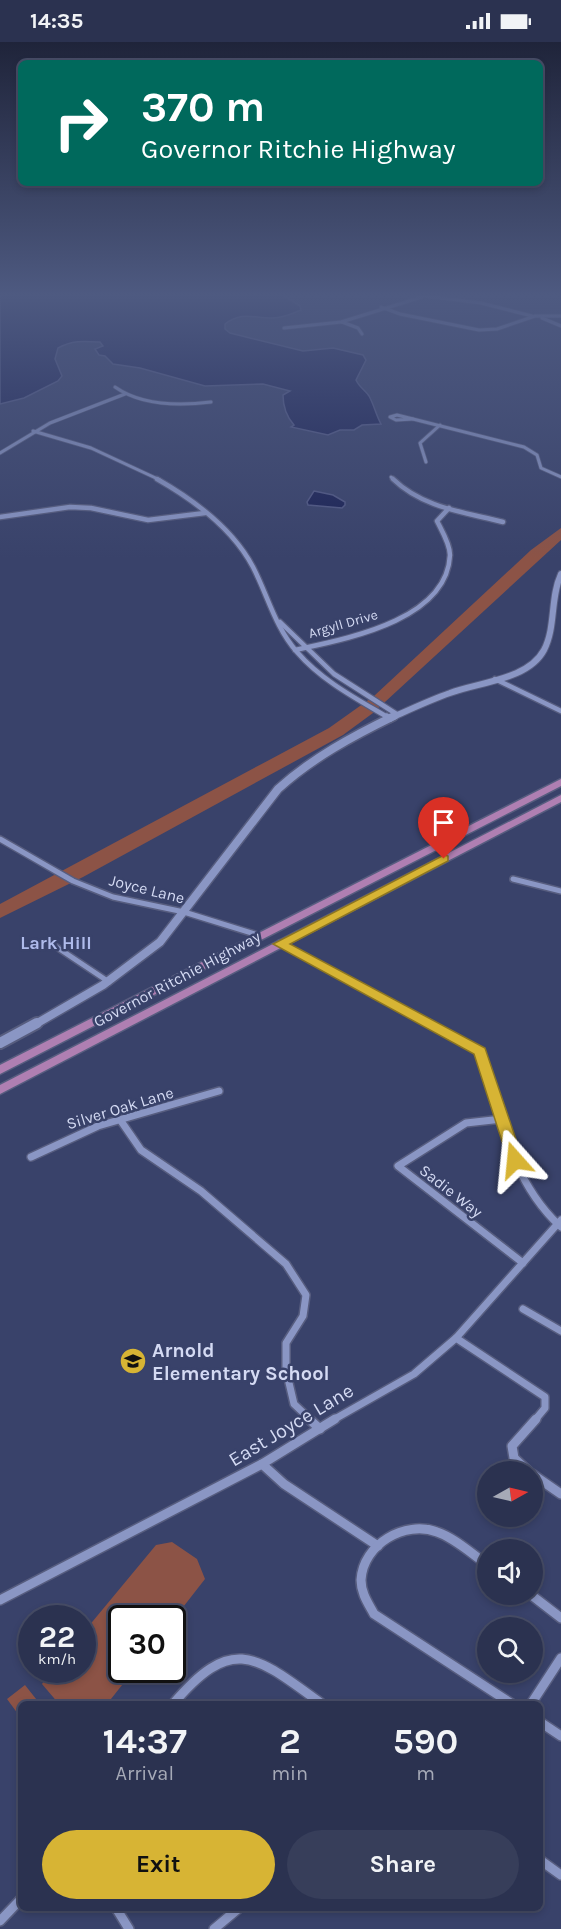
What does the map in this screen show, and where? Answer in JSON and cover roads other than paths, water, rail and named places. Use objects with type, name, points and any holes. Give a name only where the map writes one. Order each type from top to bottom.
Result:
[{"type":"highway","name":"Governor Ritchie Highway","points":[[0,1070],[561,782]]},
{"type":"highway","name":"Governor Ritchie Highway","points":[[0,1090],[561,798]]},
{"type":"highway","points":[[280,944],[274,941],[275,935],[300,921],[311,910]]},
{"type":"highway","points":[[244,963],[265,945],[266,941],[261,936]]},
{"type":"street","points":[[115,387],[125,394],[154,401],[198,404],[212,402]]},
{"type":"street","points":[[0,453],[33,432],[74,412],[125,394]]},
{"type":"street","points":[[413,419],[396,420],[390,417],[397,415],[440,425],[529,449],[538,456],[541,468],[561,477]]},
{"type":"street","points":[[426,462],[420,443],[440,425]]},
{"type":"street","points":[[33,432],[78,442],[114,456],[176,489],[240,547],[251,563],[287,640],[295,650],[334,683],[395,717]]},
{"type":"street","points":[[391,477],[401,489],[415,497],[503,522]]},
{"type":"street","points":[[0,517],[70,507],[91,508],[148,520],[205,513]]},
{"type":"street","name":"Argyll Drive","points":[[295,650],[371,631],[409,613],[431,598],[444,581],[449,565],[447,541],[437,521],[449,508]]},
{"type":"street","points":[[0,1043],[109,983],[160,942],[211,873],[286,780],[316,759],[395,717],[450,693],[525,667],[539,657],[547,647],[551,601],[561,574]]},
{"type":"street","points":[[276,616],[321,665],[395,717]]},
{"type":"street","points":[[314,668],[321,665]]},
{"type":"street","points":[[495,679],[561,711]]},
{"type":"street","points":[[334,683],[342,681]]},
{"type":"street","name":"Joyce Lane","points":[[0,839],[73,881],[113,897],[184,912],[261,936]]},
{"type":"street","points":[[513,879],[561,891]]},
{"type":"street","points":[[280,944],[480,1051],[522,1181],[546,1216],[560,1224]]},
{"type":"street","points":[[55,946],[109,983]]},
{"type":"street","name":"Silver Oak Lane","points":[[31,1157],[51,1144],[219,1091]]},
{"type":"street","name":"Sadie Way","points":[[502,1119],[465,1123],[399,1166],[523,1263]]},
{"type":"street","points":[[121,1121],[141,1150],[201,1191],[286,1264],[306,1295],[303,1316],[286,1343],[286,1370],[294,1404],[320,1429]]},
{"type":"street","name":"East Joyce Lane","points":[[0,1600],[262,1464],[363,1401],[414,1374],[456,1338],[560,1224]]},
{"type":"street","points":[[523,1309],[561,1331]]},
{"type":"street","points":[[456,1338],[544,1397],[545,1408],[512,1446],[515,1461]]},
{"type":"street","points":[[262,1464],[284,1485],[378,1546]]},
{"type":"street","points":[[543,1481],[561,1494]]},
{"type":"street","points":[[477,1556],[453,1540],[430,1529],[417,1528],[394,1533],[378,1546],[363,1567],[362,1592],[374,1614],[507,1701]]},
{"type":"street","points":[[543,1604],[561,1618]]},
{"type":"street","points":[[175,1701],[190,1681],[211,1665],[229,1658],[251,1658],[271,1667],[318,1701]]},
{"type":"street","points":[[533,1701],[561,1658]]},
{"type":"street","points":[[543,1724],[561,1736]]},
{"type":"street","points":[[543,1862],[561,1875]]},
{"type":"street","points":[[0,1921],[18,1902]]},
{"type":"street","points":[[118,1911],[129,1929]]},
{"type":"street","points":[[214,1929],[235,1911]]},
{"type":"place","name":"Arnold Elementary School","points":[[133,1361]]},
{"type":"district","name":"Lark Hill","points":[[56,943]]}]
